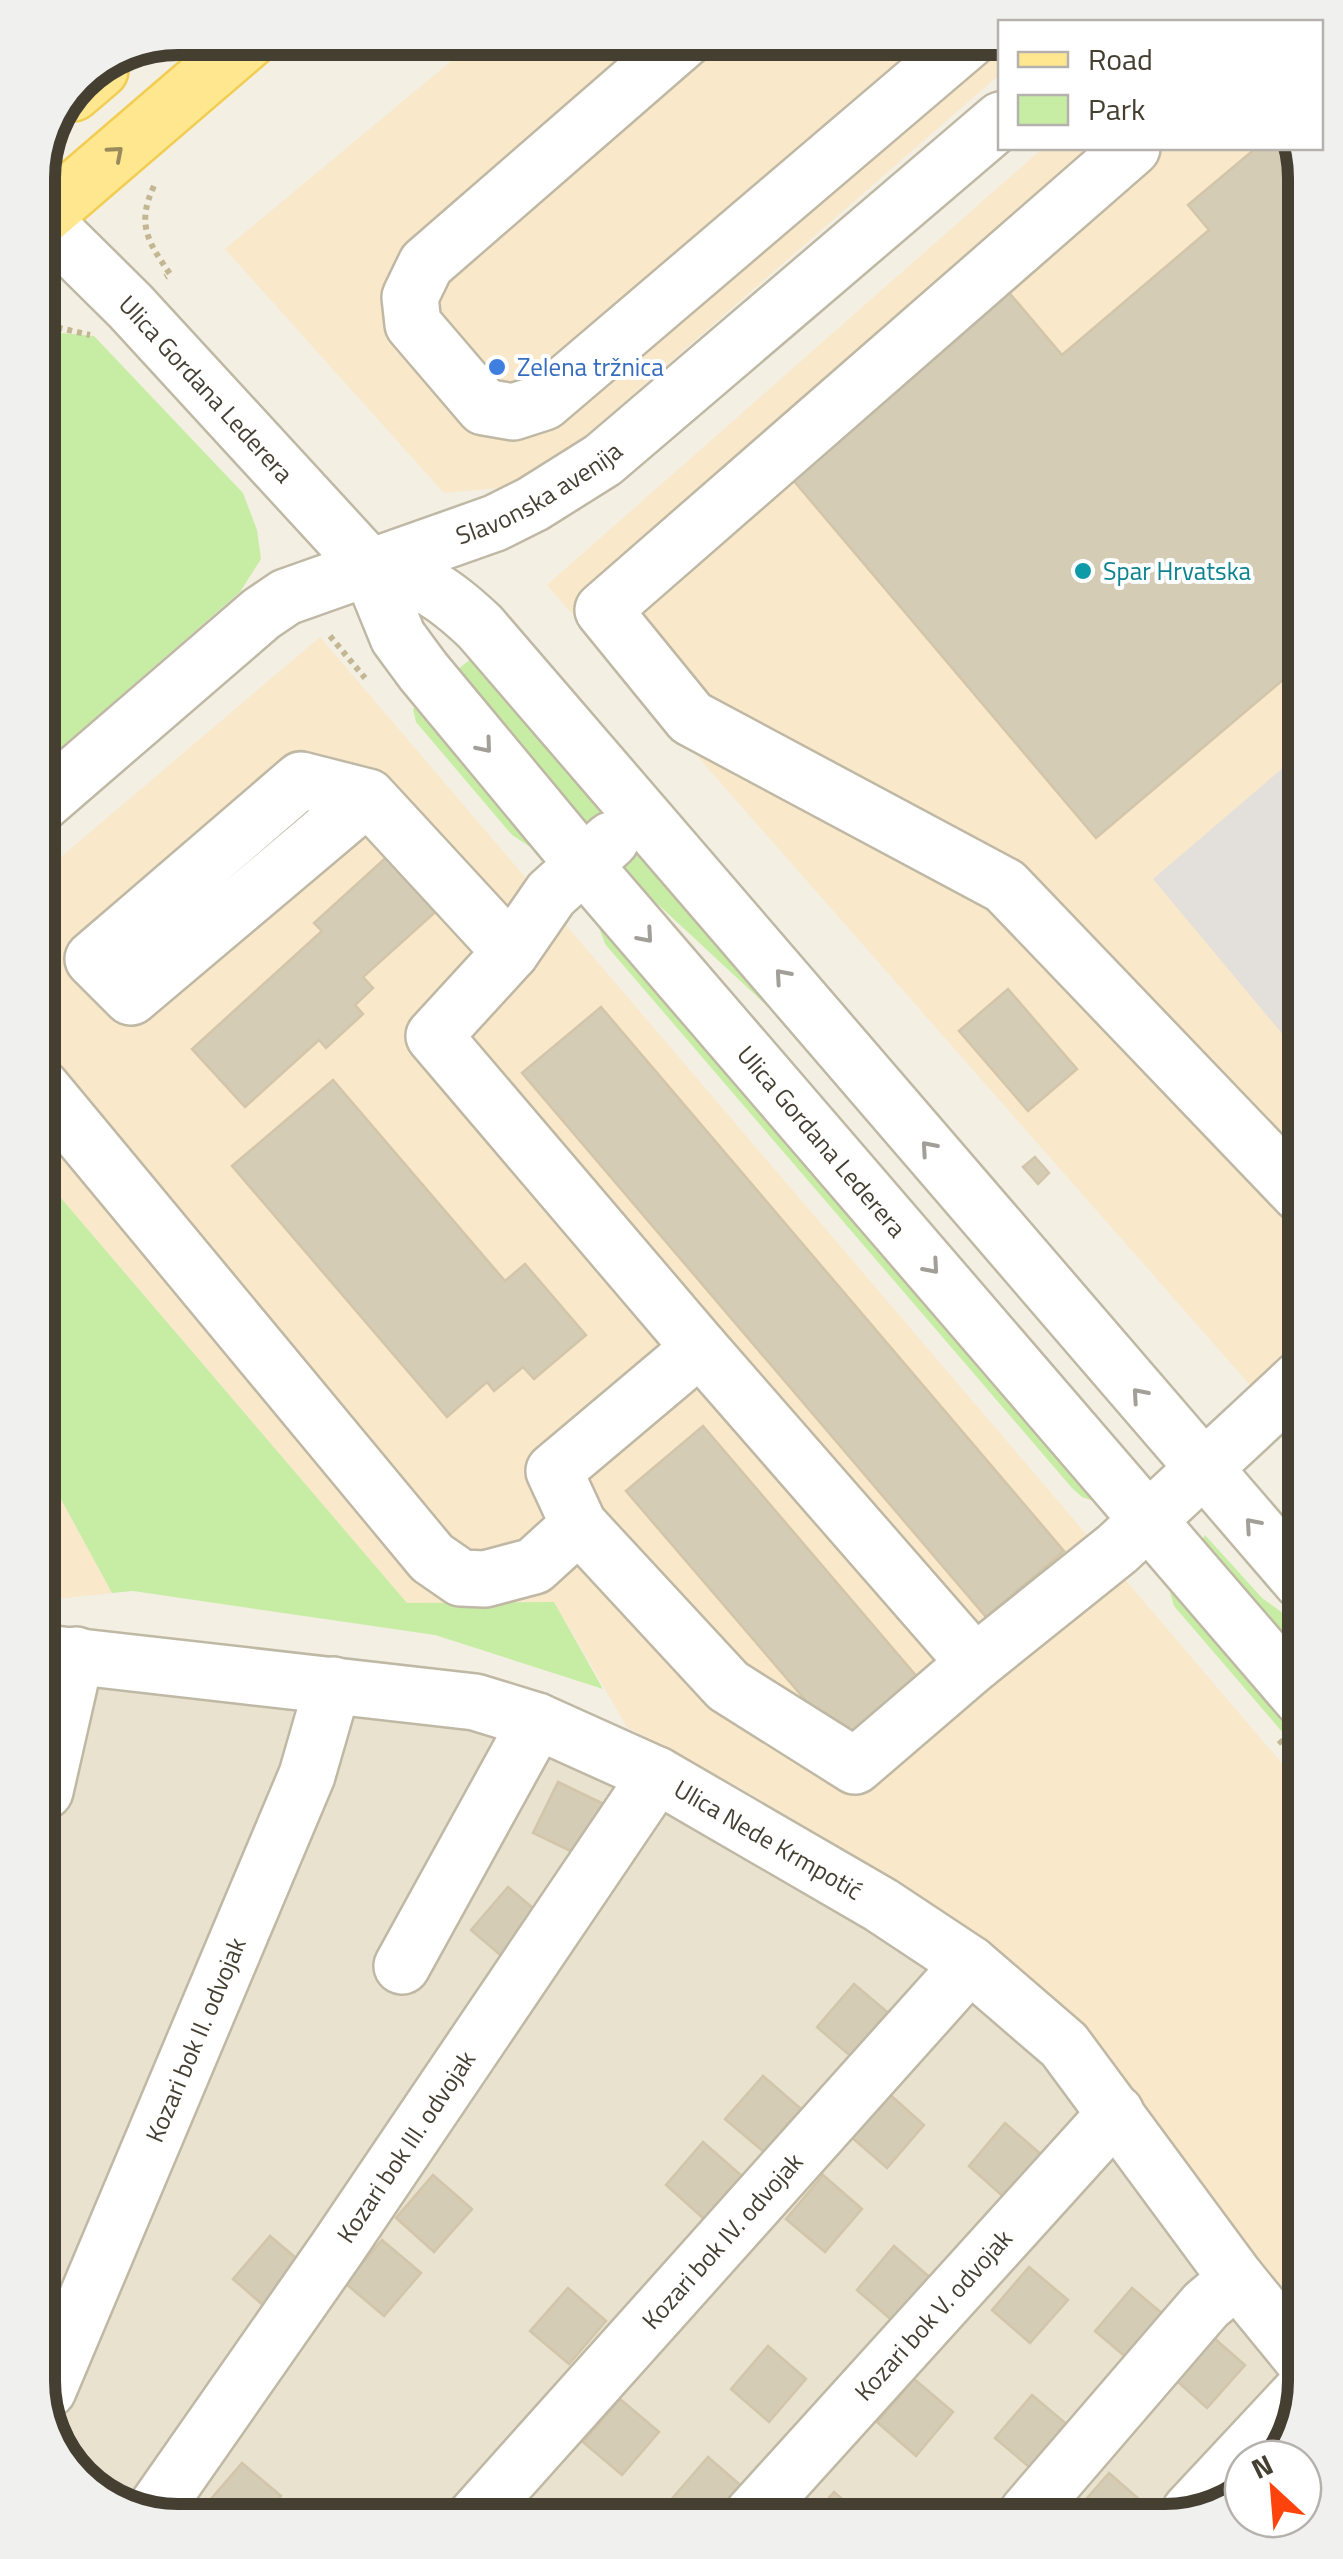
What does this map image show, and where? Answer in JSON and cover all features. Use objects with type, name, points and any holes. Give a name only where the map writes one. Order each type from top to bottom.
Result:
[{"type":"main road","points":[[55,195],[231,55]]},
{"type":"street","points":[[666,55],[426,264],[410,297],[413,324],[484,407],[514,412],[544,402],[951,55]]},
{"type":"street","name":"Slavonska avenija","points":[[55,792],[261,614],[286,597],[495,523],[603,460],[998,122]]},
{"type":"street","points":[[1130,150],[603,610],[690,718],[1005,886],[1288,1181]]},
{"type":"street","name":"Ulica Gordana Lederera","points":[[55,225],[369,566],[386,610],[407,648],[584,865],[1288,1682]]},
{"type":"street","points":[[480,627],[469,583],[478,548],[495,523]]},
{"type":"street","points":[[369,566],[422,582],[448,596],[480,627],[1288,1566]]},
{"type":"street","points":[[368,797],[131,997],[93,959],[300,780],[368,797],[510,952]]},
{"type":"street","points":[[634,803],[614,836],[551,894],[510,952],[434,1036],[975,1662]]},
{"type":"street","points":[[55,1104],[432,1558],[461,1578],[486,1579],[534,1566],[579,1524]]},
{"type":"street","points":[[700,1348],[554,1471],[579,1524],[728,1686],[856,1766],[975,1662],[1118,1549],[1288,1390]]},
{"type":"street","points":[[55,1708],[61,1654]]},
{"type":"street","name":"Ulica Nede Krmpotić","points":[[61,1654],[475,1702],[537,1721],[657,1775],[882,1904],[970,1964],[1064,2045],[1237,2279],[1288,2340]]},
{"type":"street","name":"Kozari bok II. odvojak","points":[[55,2373],[307,1775],[334,1685]]},
{"type":"street","points":[[402,1966],[537,1721]]},
{"type":"street","name":"Kozari bok III. odvojak","points":[[159,2503],[348,2233],[657,1775]]},
{"type":"street","name":"Kozari bok IV. odvojak","points":[[487,2504],[970,1964]]},
{"type":"street","name":"Kozari bok V. odvojak","points":[[762,2504],[1116,2113]]},
{"type":"street","points":[[1033,2504],[1206,2305],[1237,2279]]},
{"type":"street","points":[[1202,2498],[1285,2410]]},
{"type":"path","points":[[159,175],[145,205],[147,241],[170,274],[162,280]]},
{"type":"path","points":[[55,327],[94,336],[100,331]]},
{"type":"shaded area","name":"Zelena tržnica","points":[[459,55],[998,55],[998,76],[529,485],[444,493],[225,249]]},
{"type":"shaded area","points":[[1041,150],[1285,150],[1288,178],[1288,1428],[547,585]]},
{"type":"shaded area","points":[[320,637],[1288,1770],[1288,2301],[982,1941],[907,1886],[627,1727],[554,1602],[407,1603],[55,1191],[55,862]]},
{"type":"shaded area","points":[[1288,764],[1288,1041],[1153,879]]},
{"type":"shaded area","points":[[55,1488],[112,1593],[55,1599]]},
{"type":"shaded area","points":[[55,1670],[298,1698],[505,1734],[668,1801],[970,1995],[1096,2109],[1076,2131],[1161,2201],[1288,2364],[1287,2397],[1273,2439],[1223,2439],[1223,2489],[1189,2502],[1165,2504],[170,2504],[139,2497],[110,2483],[80,2456],[64,2428],[55,2381]]},
{"type":"green space","points":[[55,332],[94,336],[243,493],[257,530],[261,559],[240,592],[55,753]]},
{"type":"green space","points":[[478,653],[605,811],[605,822],[593,837],[451,675]]},
{"type":"green space","points":[[421,703],[544,856],[512,835],[416,722],[413,709]]},
{"type":"green space","points":[[635,845],[837,1071],[621,870]]},
{"type":"green space","points":[[593,911],[1105,1505],[1082,1497],[1072,1488],[605,944]]},
{"type":"green space","points":[[55,1191],[407,1603],[554,1602],[603,1689],[435,1635],[133,1591],[112,1593],[55,1488]]},
{"type":"green space","points":[[1205,1535],[1262,1598],[1288,1617],[1288,1636],[1261,1616],[1199,1544]]},
{"type":"green space","points":[[1164,1572],[1288,1714],[1288,1739],[1174,1606]]},
{"type":"building","name":"Spar Hrvatska","points":[[1254,150],[1285,150],[1288,178],[1288,676],[1096,838],[788,474],[1006,289],[1062,355],[1209,230],[1188,205]]},
{"type":"building","points":[[391,853],[441,907],[363,977],[373,988],[355,1005],[363,1014],[326,1048],[319,1040],[245,1107],[192,1049],[322,931],[314,923]]},
{"type":"building","points":[[1008,989],[1077,1069],[1028,1111],[959,1031]]},
{"type":"building","points":[[601,1007],[1064,1551],[986,1617],[522,1073]]},
{"type":"building","points":[[333,1080],[505,1281],[525,1264],[586,1335],[534,1379],[523,1367],[494,1391],[487,1382],[447,1417],[232,1166]]},
{"type":"building","points":[[1035,1157],[1049,1173],[1038,1184],[1023,1167]]},
{"type":"building","points":[[703,1426],[919,1679],[843,1744],[626,1491]]},
{"type":"building","points":[[558,1782],[604,1804],[579,1855],[533,1833]]},
{"type":"building","points":[[508,1887],[547,1920],[510,1963],[471,1930]]},
{"type":"building","points":[[854,1984],[893,2017],[855,2060],[817,2027]]},
{"type":"building","points":[[763,2076],[801,2109],[764,2152],[725,2119]]},
{"type":"building","points":[[886,2091],[924,2125],[887,2168],[849,2135]]},
{"type":"building","points":[[1005,2123],[1044,2157],[1007,2200],[969,2166]]},
{"type":"building","points":[[703,2142],[742,2176],[704,2219],[666,2185]]},
{"type":"building","points":[[433,2175],[472,2209],[434,2252],[396,2218]]},
{"type":"building","points":[[823,2175],[862,2209],[825,2252],[786,2219]]},
{"type":"building","points":[[270,2236],[309,2269],[271,2312],[233,2279]]},
{"type":"building","points":[[382,2240],[421,2273],[384,2316],[345,2283]]},
{"type":"building","points":[[894,2246],[933,2280],[895,2323],[857,2290]]},
{"type":"building","points":[[1029,2267],[1068,2300],[1030,2343],[992,2310]]},
{"type":"building","points":[[568,2288],[606,2321],[569,2364],[530,2331]]},
{"type":"building","points":[[1132,2288],[1171,2321],[1134,2364],[1095,2331]]},
{"type":"building","points":[[1206,2331],[1245,2365],[1207,2408],[1169,2374]]},
{"type":"building","points":[[768,2346],[806,2379],[769,2422],[731,2389]]},
{"type":"building","points":[[914,2379],[953,2412],[916,2456],[877,2422]]},
{"type":"building","points":[[1032,2395],[1071,2428],[1034,2471],[995,2438]]},
{"type":"building","points":[[620,2399],[659,2432],[622,2475],[583,2442]]},
{"type":"building","points":[[708,2457],[747,2491],[736,2504],[676,2504],[671,2500]]},
{"type":"building","points":[[242,2463],[281,2496],[274,2504],[207,2504]]},
{"type":"building","points":[[1109,2473],[1145,2504],[1082,2504]]},
{"type":"building","points":[[834,2492],[848,2504],[824,2504]]},
{"type":"place","name":"Zelena tržnica","points":[[497,367]]},
{"type":"place","name":"Spar Hrvatska","points":[[1083,571]]}]
